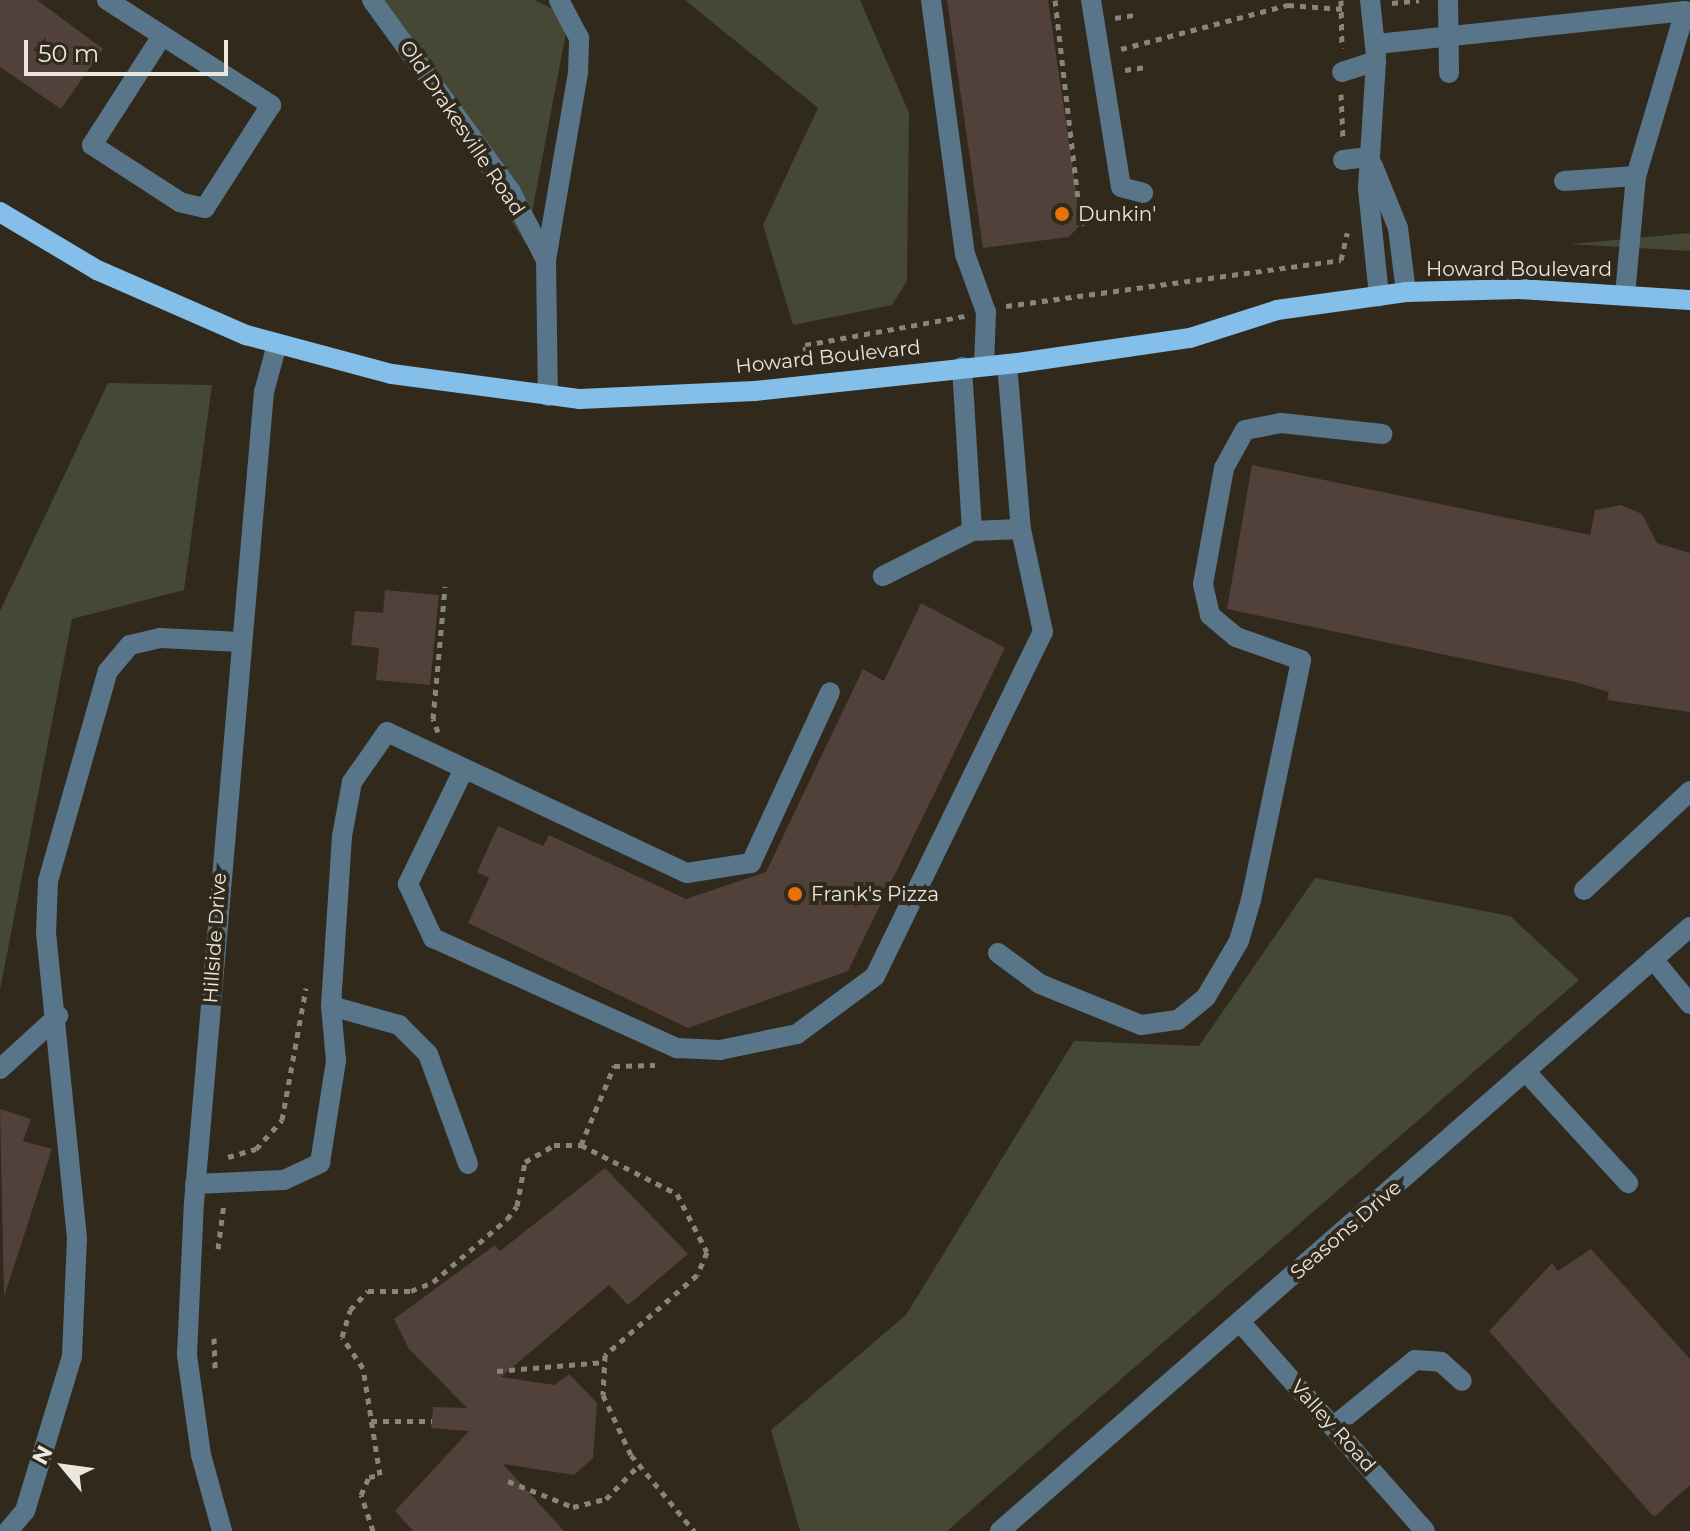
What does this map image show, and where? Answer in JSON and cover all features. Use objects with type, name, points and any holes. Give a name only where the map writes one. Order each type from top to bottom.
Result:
[{"type":"main road","name":"Howard Boulevard","points":[[0,212],[170,305],[277,344],[392,374],[548,396],[659,398],[1007,364],[1190,338],[1277,310],[1406,292],[1625,294],[1690,300]]},
{"type":"street","points":[[107,0],[271,105],[205,208],[180,202],[92,145],[162,36]]},
{"type":"street","name":"Old Drakesville Road","points":[[372,0],[511,192],[546,260]]},
{"type":"street","name":"Old Drakesville Road","points":[[548,396],[546,260],[579,60],[579,38],[559,0]]},
{"type":"street","points":[[931,0],[965,254],[986,312],[984,366]]},
{"type":"street","points":[[1091,0],[1121,187],[1143,193]]},
{"type":"street","points":[[1370,0],[1376,52],[1369,157],[1379,296]]},
{"type":"street","points":[[1448,0],[1449,73]]},
{"type":"street","points":[[1342,72],[1376,52],[1448,33],[1685,11],[1636,176],[1625,294]]},
{"type":"street","points":[[1343,160],[1369,157]]},
{"type":"street","points":[[1369,157],[1398,228],[1406,292]]},
{"type":"street","points":[[1564,181],[1636,176]]},
{"type":"street","name":"Hillside Drive","points":[[222,1531],[201,1455],[187,1355],[195,1184],[241,642],[264,392],[277,344]]},
{"type":"street","points":[[463,771],[408,884],[433,938],[677,1048],[720,1050],[797,1034],[875,976],[1043,632],[1021,529],[1007,364]]},
{"type":"street","points":[[962,367],[972,531]]},
{"type":"street","points":[[998,953],[1052,990],[1141,1025],[1178,1020],[1206,997],[1239,941],[1251,900],[1301,660],[1236,637],[1210,615],[1203,584],[1224,468],[1245,430],[1281,423],[1382,434]]},
{"type":"street","points":[[883,576],[972,531],[1021,529]]},
{"type":"street","points":[[8,1531],[25,1511],[72,1356],[77,1238],[58,1016],[46,934],[48,881],[108,671],[130,645],[160,638],[241,642]]},
{"type":"street","points":[[195,1184],[284,1180],[320,1163],[336,1061],[331,1006],[352,782],[387,732],[463,771],[687,873],[751,863],[830,692]]},
{"type":"street","points":[[1584,890],[1690,791]]},
{"type":"street","name":"Seasons Drive","points":[[1000,1531],[1690,927]]},
{"type":"street","points":[[1653,959],[1690,1004]]},
{"type":"street","points":[[331,1006],[399,1025],[428,1054],[468,1164]]},
{"type":"street","points":[[0,1069],[58,1016]]},
{"type":"street","points":[[1526,1072],[1628,1183]]},
{"type":"street","name":"Valley Road","points":[[1240,1322],[1425,1531]]},
{"type":"street","points":[[1334,1426],[1415,1360],[1441,1362],[1462,1381]]},
{"type":"path","points":[[1055,0],[1081,224],[1110,204],[1121,209]]},
{"type":"path","points":[[1341,0],[1343,160]]},
{"type":"path","points":[[1101,54],[1288,5],[1343,9]]},
{"type":"path","points":[[1115,18],[1135,15]]},
{"type":"path","points":[[1124,70],[1146,67]]},
{"type":"path","points":[[812,385],[805,345],[986,312],[1341,260],[1350,222]]},
{"type":"path","points":[[581,1145],[614,1066]]},
{"type":"path","points":[[373,1531],[361,1495],[369,1477],[380,1475],[363,1368],[342,1337],[359,1297],[433,1282],[517,1206],[525,1162],[534,1151],[581,1145],[677,1194],[707,1252],[697,1275],[657,1304],[605,1362],[497,1371]]},
{"type":"path","points":[[215,1262],[226,1183]]},
{"type":"path","points":[[213,1327],[216,1379]]},
{"type":"path","points":[[605,1362],[607,1415],[639,1465],[694,1531]]},
{"type":"path","points":[[371,1421],[432,1421]]},
{"type":"path","points":[[508,1481],[573,1507],[606,1499],[639,1465]]},
{"type":"green space","points":[[373,0],[534,0],[569,17],[526,244]]},
{"type":"green space","points":[[685,0],[860,0],[909,113],[907,281],[892,305],[793,325],[763,225],[818,108]]},
{"type":"green space","points":[[1690,233],[1690,251],[1570,244]]},
{"type":"green space","points":[[108,383],[212,385],[184,590],[72,619],[0,990],[0,611]]},
{"type":"green space","points":[[1315,878],[1510,916],[1579,980],[947,1531],[800,1531],[771,1430],[906,1315],[1074,1041],[1199,1046]]},
{"type":"building","points":[[0,0],[37,0],[103,49],[61,109],[0,67]]},
{"type":"building","points":[[947,0],[1048,0],[1081,224],[1069,237],[983,248]]},
{"type":"building","points":[[1252,465],[1590,535],[1595,510],[1621,505],[1642,514],[1657,543],[1690,553],[1690,712],[1607,700],[1609,692],[1575,682],[1227,609]]},
{"type":"building","points":[[385,590],[439,595],[430,685],[376,680],[379,648],[351,645],[355,611],[383,613]]},
{"type":"building","points":[[921,603],[1005,648],[848,971],[688,1028],[468,923],[489,878],[477,872],[498,826],[543,846],[549,835],[686,899],[766,872],[863,669],[884,681]]},
{"type":"building","points":[[0,1109],[31,1119],[23,1141],[52,1149],[4,1297]]},
{"type":"building","points":[[605,1168],[688,1254],[628,1305],[609,1285],[501,1377],[555,1385],[569,1374],[597,1403],[593,1458],[574,1475],[503,1464],[564,1531],[413,1531],[395,1511],[469,1431],[431,1428],[433,1407],[467,1408],[409,1349],[394,1319],[495,1245],[500,1251]]},
{"type":"building","points":[[1591,1249],[1690,1359],[1690,1485],[1654,1517],[1489,1331],[1552,1263],[1558,1271]]},
{"type":"place","name":"Dunkin'","points":[[1062,214]]},
{"type":"place","name":"Frank's Pizza","points":[[795,894]]}]
